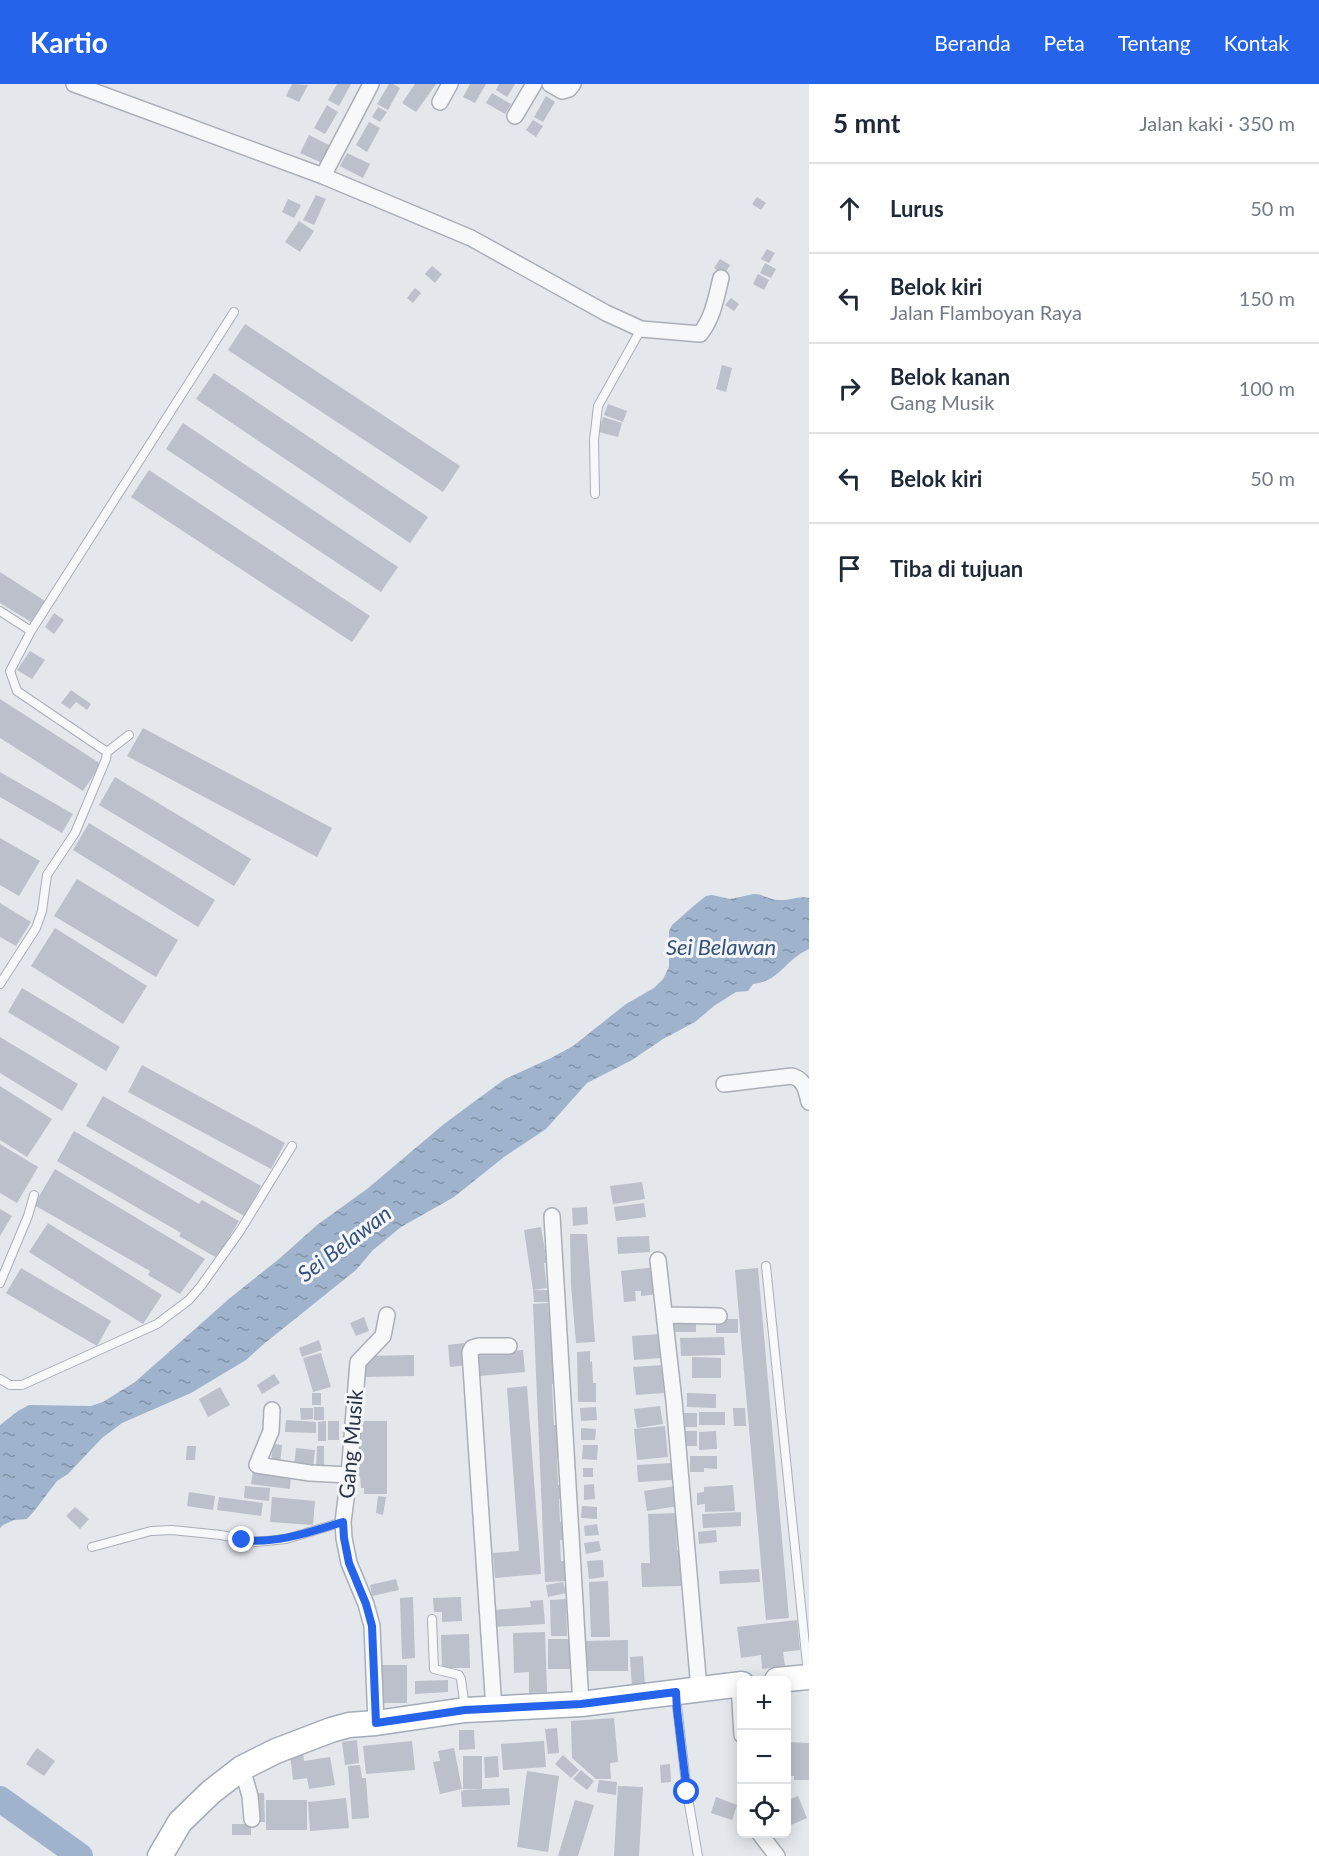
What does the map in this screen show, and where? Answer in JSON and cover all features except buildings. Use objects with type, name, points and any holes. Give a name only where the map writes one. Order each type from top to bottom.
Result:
[{"type":"main road","points":[[791,1679],[809,1677]]},
{"type":"main road","points":[[160,1856],[180,1822],[211,1792],[242,1768],[317,1734],[349,1725],[465,1710],[581,1704],[737,1684]]},
{"type":"street","points":[[74,84],[323,176],[471,238],[606,313],[642,329],[700,334],[712,312],[721,278]]},
{"type":"street","points":[[323,176],[371,84]]},
{"type":"street","points":[[440,102],[450,84]]},
{"type":"street","points":[[515,116],[534,84]]},
{"type":"street","points":[[550,84],[562,91],[569,89],[573,84]]},
{"type":"street","points":[[724,1084],[783,1076],[795,1077],[803,1082],[809,1102]]},
{"type":"street","points":[[552,1216],[581,1704]]},
{"type":"street","points":[[658,1260],[665,1315],[687,1690]]},
{"type":"street","name":"Gang Musik","points":[[376,1723],[372,1626],[366,1604],[349,1563],[343,1522],[358,1362],[383,1336],[387,1315]]},
{"type":"street","points":[[665,1315],[719,1316]]},
{"type":"street","points":[[494,1709],[470,1352],[472,1348],[479,1346],[509,1346]]},
{"type":"street","points":[[272,1410],[270,1431],[251,1465],[310,1473],[349,1475]]},
{"type":"street","points":[[242,1768],[250,1796],[252,1819]]},
{"type":"street","points":[[764,1838],[777,1856]]},
{"type":"lane","points":[[107,752],[16,692],[10,671],[31,631],[234,312]]},
{"type":"lane","points":[[595,494],[594,440],[598,406],[642,329]]},
{"type":"lane","points":[[0,611],[31,631]]},
{"type":"lane","points":[[0,984],[36,928],[42,911],[47,875],[75,833],[107,752],[129,735]]},
{"type":"lane","points":[[0,1379],[10,1385],[22,1385],[157,1324],[189,1300],[240,1231],[292,1146]]},
{"type":"lane","points":[[0,1283],[28,1216],[34,1195]]},
{"type":"lane","points":[[766,1266],[809,1677]]},
{"type":"lane","points":[[92,1547],[151,1531],[172,1530],[221,1535],[256,1542],[286,1539],[343,1522]]},
{"type":"lane","points":[[432,1619],[434,1669],[459,1675],[465,1710]]},
{"type":"lane","points":[[687,1690],[677,1710],[698,1856]]},
{"type":"water","name":"Sei Belawan","points":[[754,894],[779,900],[809,898],[809,949],[770,979],[753,984],[748,991],[736,992],[695,1022],[663,1039],[632,1060],[587,1083],[546,1129],[504,1157],[454,1197],[401,1227],[373,1250],[356,1270],[246,1360],[191,1393],[122,1423],[102,1438],[68,1474],[57,1481],[27,1519],[14,1520],[0,1528],[0,1425],[29,1405],[91,1406],[103,1402],[135,1382],[317,1225],[367,1189],[444,1124],[505,1079],[573,1046],[626,1004],[654,988],[663,979],[669,967],[669,931],[672,925],[706,896],[730,899]]},
{"type":"waterway","name":"Sei Belawan","points":[[0,1799],[80,1856]]},
{"type":"route","points":[[242,1540],[256,1542],[286,1539],[343,1522],[349,1563],[366,1604],[372,1626],[376,1723],[465,1710],[581,1704],[676,1692],[687,1792]]}]
